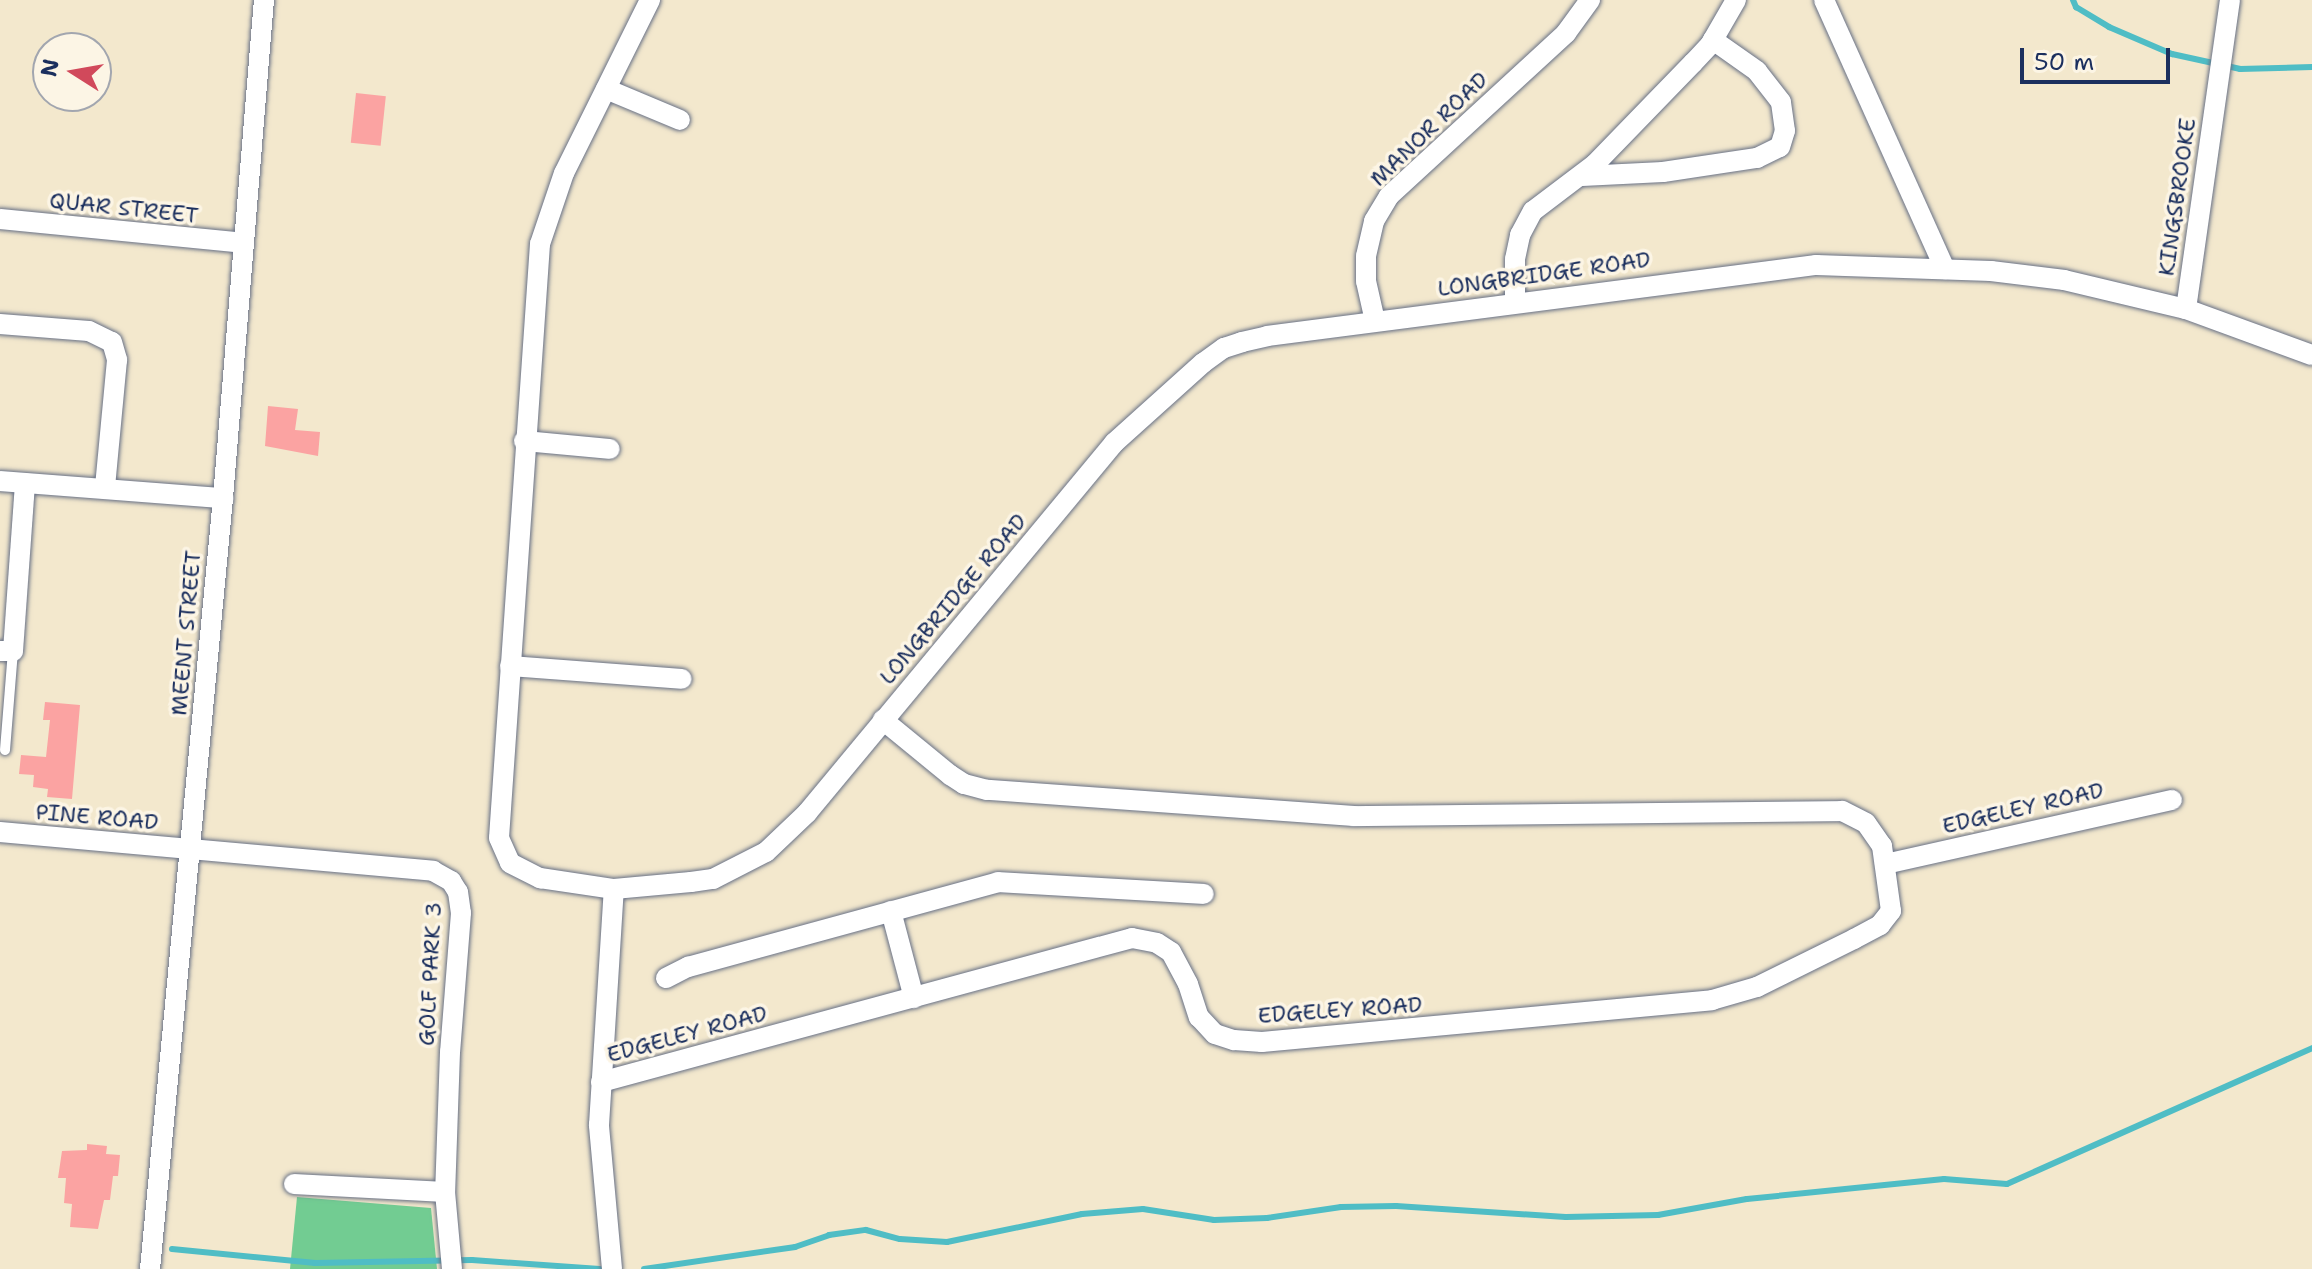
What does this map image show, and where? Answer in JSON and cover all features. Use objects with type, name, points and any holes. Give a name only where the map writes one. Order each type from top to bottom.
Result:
[{"type":"street","name":"MEENT STREET","points":[[150,1269],[223,498],[264,0]]},
{"type":"street","name":"LONGBRIDGE ROAD","points":[[650,0],[564,173],[545,222],[524,441],[499,815],[503,853],[522,872],[540,878],[614,889],[713,879],[749,863],[789,833],[1114,443],[1224,348],[1267,336],[1781,267],[1945,269],[2064,280],[2186,309],[2312,355]]},
{"type":"street","name":"MANOR ROAD","points":[[1375,321],[1366,281],[1366,256],[1374,221],[1389,196],[1566,33],[1590,0]]},
{"type":"street","points":[[1515,303],[1515,259],[1520,235],[1533,211],[1582,176],[1713,40],[1736,0]]},
{"type":"street","points":[[1824,0],[1945,269]]},
{"type":"street","name":"KINGSBROOKE","points":[[2186,309],[2230,0]]},
{"type":"street","points":[[1582,176],[1663,172],[1757,158],[1780,147],[1785,131],[1781,102],[1757,71],[1713,40]]},
{"type":"street","points":[[606,89],[680,120]]},
{"type":"street","name":"QUAR STREET","points":[[0,219],[243,243]]},
{"type":"street","points":[[0,324],[89,331],[112,342],[117,360],[105,488]]},
{"type":"street","points":[[524,441],[610,449]]},
{"type":"street","points":[[0,481],[223,498]]},
{"type":"street","points":[[6,651],[25,483]]},
{"type":"street","points":[[510,666],[682,679]]},
{"type":"street","name":"EDGELEY ROAD","points":[[601,1082],[1132,938],[1157,943],[1171,952],[1188,984],[1199,1017],[1215,1034],[1234,1040],[1262,1042],[1690,1004],[1757,987],[1880,925],[1891,911],[1882,846],[1866,823],[1842,811],[1354,816],[987,790],[964,784],[950,775],[883,720]]},
{"type":"street","name":"EDGELEY ROAD","points":[[1885,864],[2172,800]]},
{"type":"street","name":"PINE ROAD","points":[[0,832],[190,849]]},
{"type":"street","name":"GOLF PARK 3","points":[[190,849],[433,871],[451,881],[458,892],[461,913],[450,1052],[445,1192],[452,1269]]},
{"type":"street","points":[[666,978],[688,967],[998,882],[1204,894]]},
{"type":"street","points":[[612,1266],[599,1125],[614,889]]},
{"type":"street","points":[[891,911],[914,998]]},
{"type":"street","points":[[294,1184],[445,1192]]},
{"type":"lane","points":[[5,750],[6,651]]},
{"type":"green space","points":[[297,1197],[431,1208],[437,1269],[290,1269]]},
{"type":"building","points":[[356,93],[386,96],[381,146],[351,143]]},
{"type":"building","points":[[268,406],[298,409],[295,430],[320,432],[318,456],[265,446]]},
{"type":"building","points":[[45,702],[80,705],[72,799],[47,797],[48,789],[33,787],[34,775],[19,774],[21,755],[46,757],[50,720],[43,720]]},
{"type":"building","points":[[87,1144],[107,1146],[106,1154],[120,1155],[118,1176],[113,1176],[110,1200],[104,1200],[98,1229],[70,1227],[72,1204],[64,1203],[66,1178],[58,1178],[62,1151],[87,1150]]},
{"type":"waterway","points":[[2073,0],[2076,7],[2109,27],[2172,54],[2240,69],[2312,67]]},
{"type":"waterway","points":[[644,1269],[795,1247],[829,1235],[866,1230],[900,1239],[947,1242],[1082,1214],[1143,1209],[1214,1220],[1267,1218],[1341,1207],[1396,1206],[1566,1217],[1658,1215],[1747,1199],[1944,1179],[2007,1184],[2312,1048]]},
{"type":"waterway","points":[[172,1249],[315,1263],[472,1260],[600,1269]]}]
